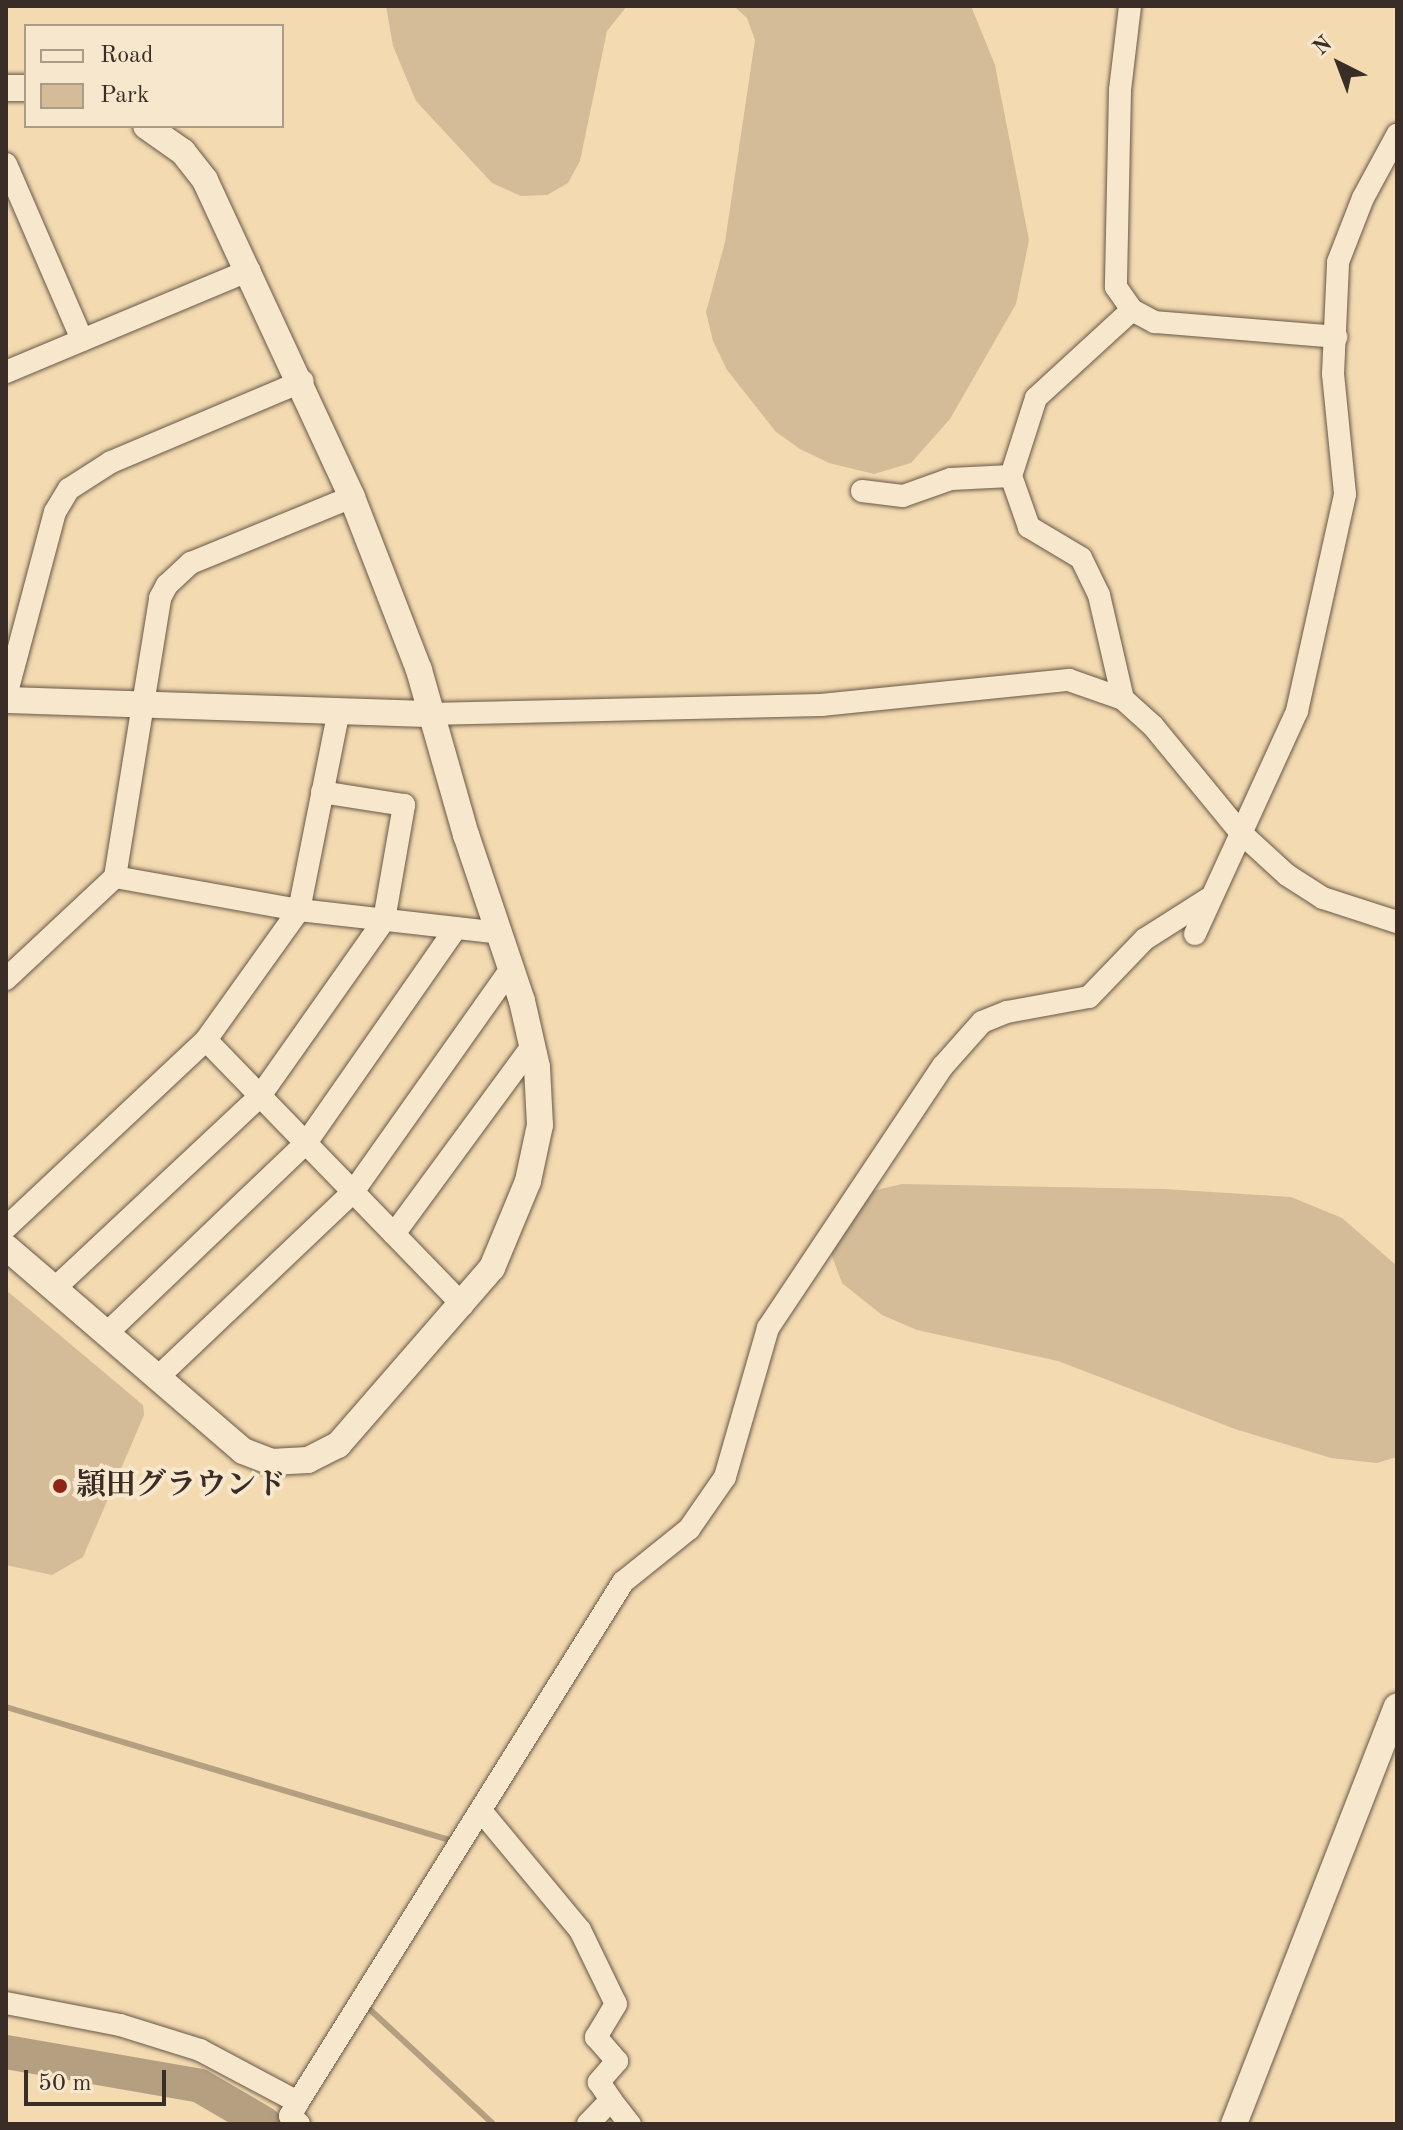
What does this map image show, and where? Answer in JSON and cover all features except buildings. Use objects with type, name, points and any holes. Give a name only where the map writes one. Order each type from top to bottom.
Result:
[{"type":"street","points":[[1130,6],[1120,90],[1116,287],[1132,310],[1155,322],[1336,337]]},
{"type":"street","points":[[6,1247],[243,1451],[271,1462],[308,1460],[338,1445],[463,1305],[492,1268],[528,1181],[540,1125],[532,1046],[511,969],[429,714],[419,670],[352,497],[303,381],[205,180],[183,152],[149,128]]},
{"type":"street","points":[[1195,934],[1208,899],[1297,711],[1345,494],[1333,374],[1338,262],[1397,135]]},
{"type":"street","points":[[6,164],[82,340]]},
{"type":"street","points":[[6,372],[250,270]]},
{"type":"street","points":[[1123,699],[1099,595],[1081,558],[1029,527],[1011,476],[1036,398],[1132,310]]},
{"type":"street","points":[[303,381],[111,462],[69,489],[55,512],[6,698],[338,715],[429,714],[821,705],[1044,680],[1069,680],[1123,699],[1153,726],[1240,832],[1287,875],[1323,898],[1397,922]]},
{"type":"street","points":[[862,491],[903,496],[951,479],[1011,476]]},
{"type":"street","points":[[6,979],[115,877],[160,598],[176,575],[199,559],[352,497]]},
{"type":"street","points":[[6,1228],[206,1040],[299,910],[338,715]]},
{"type":"street","points":[[54,1289],[260,1096],[384,920],[404,805],[322,792]]},
{"type":"street","points":[[115,877],[299,910],[500,933]]},
{"type":"street","points":[[6,2003],[120,2025],[200,2050],[299,2113],[623,1582],[689,1529],[725,1477],[768,1328],[965,1037],[1007,1012],[1089,997],[1145,939],[1208,899]]},
{"type":"street","points":[[106,1334],[306,1143],[456,928]]},
{"type":"street","points":[[157,1378],[353,1192],[511,969]]},
{"type":"street","points":[[206,1040],[463,1305]]},
{"type":"street","points":[[394,1234],[532,1046]]},
{"type":"street","points":[[1234,2124],[1397,1707]]},
{"type":"street","points":[[482,1812],[580,1930],[598,1963],[616,2004],[596,2037],[617,2061],[599,2082],[630,2124]]},
{"type":"street","points":[[588,2124],[611,2100]]},
{"type":"green space","points":[[386,6],[627,6],[607,31],[580,161],[568,183],[547,195],[521,196],[492,183],[416,101],[393,46]]},
{"type":"green space","points":[[734,6],[971,6],[995,65],[1029,240],[1016,304],[950,419],[911,463],[874,474],[829,463],[800,449],[776,432],[727,370],[713,341],[706,312],[725,242],[755,40],[747,18]]},
{"type":"green space","points":[[902,1184],[1164,1189],[1291,1197],[1342,1218],[1397,1266],[1397,1457],[1377,1463],[1331,1458],[1235,1429],[1058,1361],[917,1330],[882,1315],[842,1283],[829,1248],[872,1191]]},
{"type":"green space","name":"頴田グラウンド","points":[[6,1290],[143,1405],[144,1415],[83,1557],[52,1575],[6,1565]]},
{"type":"waterway","points":[[6,1707],[452,1841]]},
{"type":"waterway","points":[[364,2004],[493,2124]]},
{"type":"waterway","points":[[6,2052],[200,2086],[265,2124]]},
{"type":"place","name":"頴田グラウンド","points":[[60,1486]]}]
